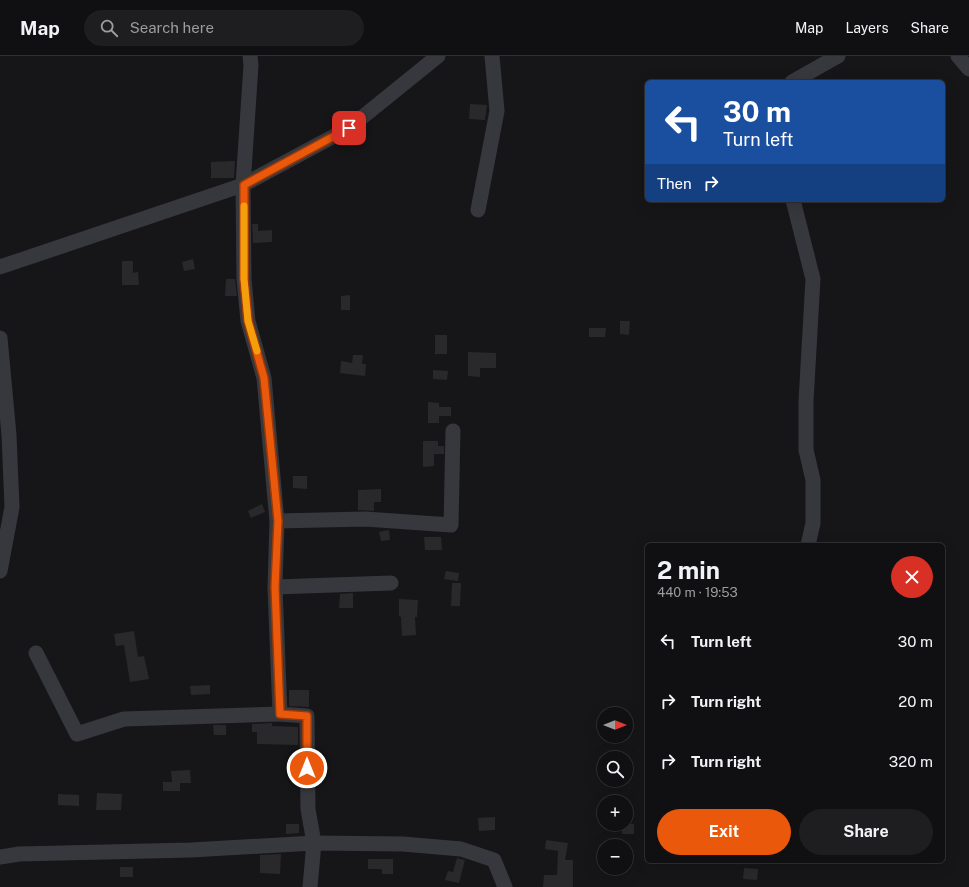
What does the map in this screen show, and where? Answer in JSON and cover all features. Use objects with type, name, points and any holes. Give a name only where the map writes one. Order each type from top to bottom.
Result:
[{"type":"street","points":[[250,56],[251,65],[244,185],[244,279],[248,321],[264,378],[278,521],[275,587],[280,714]]},
{"type":"street","points":[[0,267],[244,185],[349,128],[438,56]]},
{"type":"street","points":[[478,210],[497,111],[492,56]]},
{"type":"street","points":[[796,80],[838,56]]},
{"type":"street","points":[[958,56],[969,69]]},
{"type":"street","points":[[794,202],[813,279],[806,401],[806,450],[813,480],[813,523],[808,543]]},
{"type":"street","points":[[0,338],[9,435],[12,507],[0,571]]},
{"type":"street","points":[[278,521],[365,519],[451,525],[453,431]]},
{"type":"street","points":[[275,587],[391,584]]},
{"type":"street","points":[[36,653],[77,734],[124,719],[280,714],[307,716],[308,809],[314,843],[310,887]]},
{"type":"street","points":[[0,857],[18,854],[191,850],[314,843],[403,844],[460,849],[494,860],[505,887]]},
{"type":"building","points":[[470,104],[487,105],[485,120],[469,119]]},
{"type":"building","points":[[235,161],[234,178],[211,178],[211,162]]},
{"type":"building","points":[[252,224],[258,224],[258,231],[272,230],[272,242],[253,243]]},
{"type":"building","points":[[193,259],[195,269],[184,271],[182,262]]},
{"type":"building","points":[[122,261],[133,261],[133,273],[138,272],[139,285],[122,285]]},
{"type":"building","points":[[226,279],[235,279],[237,296],[225,296]]},
{"type":"building","points":[[350,295],[350,310],[341,310],[341,296]]},
{"type":"building","points":[[620,321],[630,321],[629,335],[620,334]]},
{"type":"building","points":[[589,328],[606,328],[605,337],[589,337]]},
{"type":"building","points":[[435,335],[447,335],[447,354],[435,354]]},
{"type":"building","points":[[468,352],[496,353],[496,368],[480,368],[480,377],[468,376]]},
{"type":"building","points":[[353,355],[363,355],[362,364],[366,364],[365,376],[340,373],[341,361],[352,363]]},
{"type":"building","points":[[433,370],[448,371],[447,380],[433,379]]},
{"type":"building","points":[[428,402],[439,403],[439,407],[451,407],[451,416],[439,416],[439,423],[428,423]]},
{"type":"building","points":[[423,441],[438,441],[438,446],[444,446],[444,454],[434,454],[434,466],[423,467]]},
{"type":"building","points":[[293,476],[307,476],[307,489],[293,488]]},
{"type":"building","points":[[381,489],[381,502],[374,502],[374,511],[358,510],[358,490]]},
{"type":"building","points":[[262,504],[265,512],[251,518],[248,511]]},
{"type":"building","points":[[389,530],[390,540],[381,541],[379,532]]},
{"type":"building","points":[[424,537],[441,537],[442,550],[425,550]]},
{"type":"building","points":[[446,571],[459,573],[458,581],[444,579]]},
{"type":"building","points":[[452,583],[461,583],[460,606],[451,606]]},
{"type":"building","points":[[353,593],[353,608],[339,608],[340,594]]},
{"type":"building","points":[[399,599],[418,600],[417,617],[415,617],[416,635],[402,636],[401,617],[399,616]]},
{"type":"building","points":[[134,631],[138,657],[144,656],[149,679],[130,682],[124,645],[116,646],[114,634]]},
{"type":"building","points":[[210,685],[210,694],[191,695],[190,686]]},
{"type":"building","points":[[289,690],[309,690],[309,707],[289,706]]},
{"type":"building","points":[[272,723],[272,726],[298,727],[298,745],[257,744],[257,732],[252,732],[252,724]]},
{"type":"building","points":[[213,725],[226,725],[226,735],[214,735]]},
{"type":"building","points":[[190,770],[191,783],[180,783],[180,791],[163,791],[163,782],[172,782],[171,771]]},
{"type":"building","points":[[97,793],[122,794],[121,810],[96,810]]},
{"type":"building","points":[[58,794],[79,795],[79,806],[58,805]]},
{"type":"building","points":[[495,817],[495,830],[479,831],[478,818]]},
{"type":"building","points":[[286,824],[299,824],[299,833],[286,834]]},
{"type":"building","points":[[634,824],[634,834],[622,834],[622,831],[633,831]]},
{"type":"building","points":[[546,840],[568,843],[565,860],[573,860],[573,887],[543,887],[544,875],[557,875],[558,851],[545,849]]},
{"type":"building","points":[[281,854],[280,874],[260,873],[260,855]]},
{"type":"building","points":[[457,858],[465,860],[459,883],[445,880],[448,871],[453,872]]},
{"type":"building","points":[[368,859],[393,859],[393,874],[382,874],[382,869],[368,869]]},
{"type":"building","points":[[120,867],[133,867],[133,877],[120,877]]},
{"type":"building","points":[[744,868],[758,869],[757,880],[743,879]]},
{"type":"slow traffic","points":[[244,206],[244,279],[248,321],[257,351]]},
{"type":"route","points":[[307,768],[307,716],[280,714],[275,587],[278,521],[264,378],[248,321],[244,279],[244,185],[349,128]]}]
